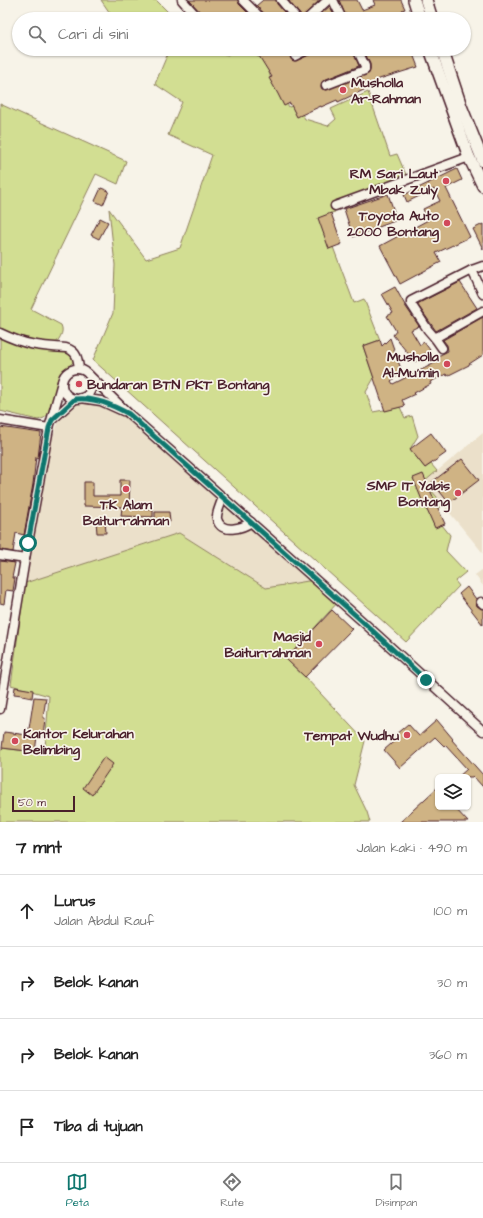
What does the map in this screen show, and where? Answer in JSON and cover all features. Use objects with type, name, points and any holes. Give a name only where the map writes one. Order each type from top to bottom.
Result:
[{"type":"main road","points":[[414,0],[418,12]]},
{"type":"main road","points":[[426,0],[430,12]]},
{"type":"main road","points":[[433,56],[469,157],[483,186]]},
{"type":"main road","points":[[444,56],[461,106],[483,161]]},
{"type":"street","points":[[182,0],[193,12]]},
{"type":"street","points":[[243,0],[255,12]]},
{"type":"street","points":[[281,0],[291,12]]},
{"type":"street","points":[[315,12],[328,0]]},
{"type":"street","points":[[333,0],[339,12]]},
{"type":"street","points":[[326,85],[365,70],[365,66],[360,56]]},
{"type":"street","points":[[335,206],[469,157]]},
{"type":"street","points":[[442,348],[411,304],[411,301],[472,270],[483,266]]},
{"type":"street","points":[[472,270],[483,294]]},
{"type":"street","points":[[434,338],[483,311]]},
{"type":"street","points":[[0,333],[27,344],[41,347],[70,349],[78,358],[79,370]]},
{"type":"street","points":[[0,709],[2,688],[50,424],[64,377],[68,372],[79,370],[84,371],[89,375],[129,414],[252,522],[483,731]]},
{"type":"street","points":[[0,420],[50,424],[78,398],[86,396],[90,391],[92,386],[89,375]]},
{"type":"street","points":[[62,382],[65,393],[70,397],[101,401],[129,414]]},
{"type":"street","points":[[223,497],[217,520],[224,528],[230,529],[244,527],[252,522]]},
{"type":"street","points":[[0,555],[25,559]]},
{"type":"shaded area","name":"TK Alam Baiturrahman","points":[[89,399],[124,414],[314,580],[266,588],[179,533],[25,583],[51,441],[60,418],[77,403]]},
{"type":"shaded area","name":"SMP IT Yabis Bontang","points":[[483,433],[483,553],[424,482]]},
{"type":"shaded area","points":[[483,569],[483,586],[475,575]]},
{"type":"green space","points":[[101,0],[156,0],[168,12],[109,12]]},
{"type":"green space","points":[[167,56],[263,56],[266,60],[270,76],[289,107],[297,105],[305,119],[328,126],[336,119],[331,109],[368,92],[390,156],[397,154],[407,177],[332,205],[335,212],[331,213],[333,247],[354,303],[364,299],[380,340],[363,346],[374,378],[366,392],[373,412],[400,407],[405,418],[412,416],[418,436],[410,449],[425,468],[431,464],[437,471],[424,482],[443,504],[434,515],[450,535],[446,551],[466,572],[455,581],[459,586],[406,642],[93,360],[113,313],[115,265],[109,209],[146,259],[180,248],[212,155],[168,135],[182,102],[155,84]]},
{"type":"green space","points":[[0,104],[126,161],[118,184],[96,174],[31,309],[61,325],[62,334],[54,346],[66,348],[78,358],[62,372],[49,414],[38,420],[0,411]]},
{"type":"green space","points":[[179,533],[266,588],[314,580],[339,601],[286,659],[365,741],[354,785],[367,812],[370,822],[0,822],[0,751],[2,748],[35,752],[45,748],[49,696],[11,685],[25,583]]},
{"type":"building","points":[[189,0],[238,0],[239,4],[247,12],[200,12]]},
{"type":"building","points":[[263,0],[276,0],[277,4],[284,12],[263,12],[256,6]]},
{"type":"building","points":[[288,0],[320,0],[307,12],[298,12]]},
{"type":"building","points":[[339,0],[357,0],[362,10],[375,5],[373,0],[401,0],[405,9],[402,10],[403,12],[344,12]]},
{"type":"building","points":[[330,6],[333,12],[323,12]]},
{"type":"building","points":[[259,56],[290,56],[292,60],[295,61],[306,56],[355,56],[359,66],[324,80],[321,87],[322,89],[326,90],[369,73],[370,64],[366,56],[414,56],[418,67],[376,80],[378,84],[365,88],[366,89],[338,102],[337,100],[297,117],[290,103],[284,106],[269,78],[272,77]]},
{"type":"building","points":[[457,169],[462,180],[446,188],[470,237],[436,253],[441,262],[400,284],[380,246],[428,220],[423,209],[440,201],[434,189],[407,202],[404,195]]},
{"type":"building","points":[[101,188],[109,191],[103,205],[95,201]]},
{"type":"building","points":[[388,194],[397,220],[353,237],[344,209]]},
{"type":"building","points":[[331,213],[342,244],[329,249],[318,218]]},
{"type":"building","points":[[100,218],[108,222],[99,239],[91,235]]},
{"type":"building","points":[[483,224],[483,249],[473,229]]},
{"type":"building","points":[[460,282],[477,308],[436,331],[417,304]]},
{"type":"building","points":[[395,287],[419,326],[411,330],[420,345],[424,342],[430,350],[415,362],[393,335],[396,331],[387,316],[393,313],[382,294]]},
{"type":"building","points":[[483,317],[483,355],[469,365],[447,376],[446,374],[430,382],[431,384],[402,400],[405,406],[385,411],[363,346],[380,340],[382,346],[390,338],[402,372],[391,381],[393,384],[439,361],[436,357],[448,351],[447,345],[443,340]]},
{"type":"building","points":[[0,427],[41,433],[24,535],[16,533],[13,552],[0,550]]},
{"type":"building","points":[[431,433],[446,453],[425,468],[410,449]]},
{"type":"building","points":[[462,459],[479,480],[449,503],[432,482]]},
{"type":"building","points":[[423,474],[445,524],[435,528],[413,478]]},
{"type":"building","points":[[120,480],[130,480],[129,508],[153,509],[153,517],[121,516],[122,507],[84,506],[84,482],[93,482],[93,496],[120,496]]},
{"type":"building","points":[[155,512],[169,512],[170,522],[155,522]]},
{"type":"building","points":[[105,520],[106,533],[97,533],[96,521]]},
{"type":"building","points":[[0,561],[15,563],[12,578],[15,578],[13,591],[6,590],[4,604],[0,603]]},
{"type":"building","points":[[467,587],[476,599],[477,606],[483,609],[483,625],[459,594]]},
{"type":"building","name":"Masjid Baiturrahman","points":[[332,610],[352,629],[305,677],[286,659]]},
{"type":"building","points":[[15,687],[33,690],[32,698],[14,694]]},
{"type":"building","points":[[34,697],[46,698],[43,718],[45,718],[43,737],[37,736],[35,752],[2,748],[4,732],[28,735]]},
{"type":"building","points":[[437,720],[453,739],[452,740],[483,775],[483,787],[473,776],[471,777],[471,774],[461,774],[467,769],[445,745],[444,746],[435,737],[400,768],[384,750],[398,738],[396,734],[408,724],[419,736]]},
{"type":"building","points":[[104,757],[113,764],[92,795],[83,788]]},
{"type":"building","points":[[435,790],[435,810],[457,810],[468,822],[400,822]]},
{"type":"place","name":"Musholla Ar-Rahman","points":[[343,90]]},
{"type":"place","name":"RM Sari Laut Mbak Zuly","points":[[446,181]]},
{"type":"place","name":"Toyota Auto 2000 Bontang","points":[[447,223]]},
{"type":"place","name":"Musholla Al-Mu'min","points":[[447,364]]},
{"type":"place","name":"Bundaran BTN PKT Bontang","points":[[79,384]]},
{"type":"place","name":"TK Alam Baiturrahman","points":[[126,489]]},
{"type":"place","name":"SMP IT Yabis Bontang","points":[[458,493]]},
{"type":"place","name":"Masjid Baiturrahman","points":[[319,644]]},
{"type":"place","name":"Tempat Wudhu","points":[[407,735]]},
{"type":"place","name":"Kantor Kelurahan Belimbing","points":[[15,741]]},
{"type":"route","points":[[28,543],[49,428],[52,420],[75,399],[81,398],[101,401],[129,414],[362,621],[426,680]]}]
